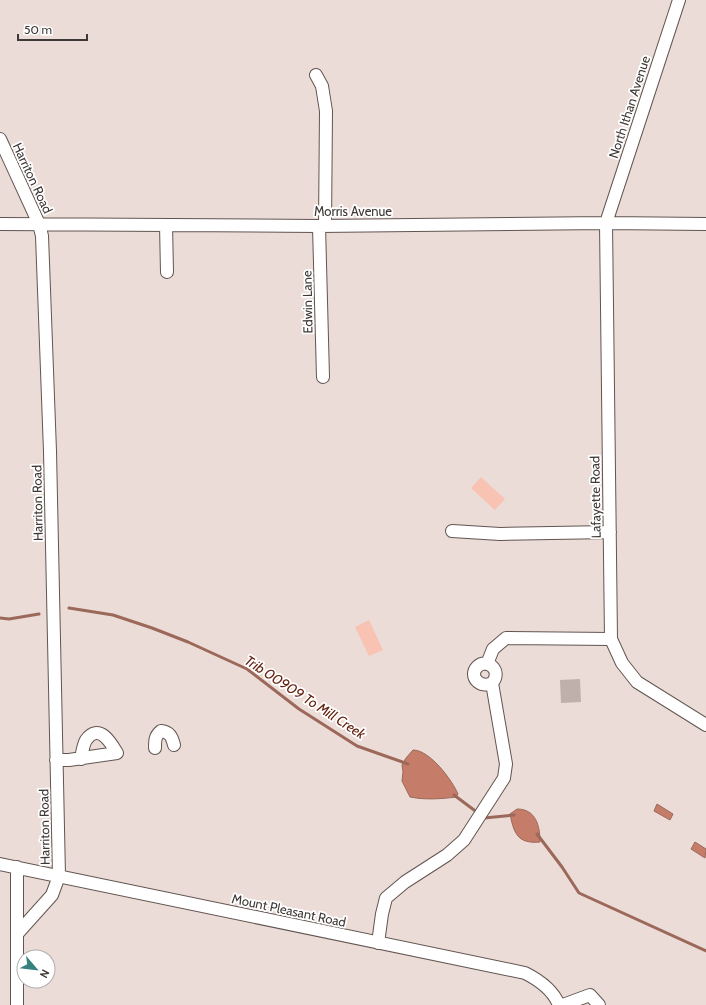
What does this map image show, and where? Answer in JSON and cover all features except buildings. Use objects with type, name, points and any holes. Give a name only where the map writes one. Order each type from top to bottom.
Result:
[{"type":"street","name":"North Ithan Avenue","points":[[606,223],[679,0]]},
{"type":"street","name":"Edwin Lane","points":[[316,75],[322,86],[326,111],[322,226],[323,377]]},
{"type":"street","name":"Harriton Road","points":[[0,139],[39,224],[42,236],[50,451],[56,760],[60,876]]},
{"type":"street","name":"Morris Avenue","points":[[0,224],[322,226],[606,223],[706,224]]},
{"type":"street","name":"Lafayette Road","points":[[606,223],[611,639],[622,663],[637,682],[706,725]]},
{"type":"street","points":[[166,225],[167,272]]},
{"type":"street","points":[[452,531],[500,534],[610,532]]},
{"type":"street","points":[[487,664],[493,649],[506,638],[611,639]]},
{"type":"street","points":[[487,664],[491,665],[495,670],[496,677],[492,683],[482,685],[476,681],[475,670],[477,667],[487,664]]},
{"type":"street","points":[[378,943],[386,898],[405,882],[447,856],[464,840],[504,778],[506,764],[492,683]]},
{"type":"street","points":[[155,748],[157,734],[161,731],[166,731],[169,734],[174,745]]},
{"type":"street","points":[[56,760],[81,759]]},
{"type":"street","name":"Mount Pleasant Road","points":[[0,864],[525,973],[538,980],[549,990],[558,1005]]},
{"type":"street","points":[[17,867],[17,1005]]},
{"type":"street","points":[[17,934],[52,895],[60,876]]},
{"type":"street","points":[[563,1005],[590,995],[599,1005]]},
{"type":"shaded area","points":[[481,477],[505,499],[495,510],[471,488]]},
{"type":"shaded area","points":[[369,620],[383,650],[369,656],[355,627]]},
{"type":"shaded area","points":[[413,750],[420,751],[440,767],[455,788],[458,794],[456,797],[421,799],[410,797],[402,781],[402,765]]},
{"type":"shaded area","points":[[657,804],[673,814],[670,820],[654,811]]},
{"type":"shaded area","points":[[517,809],[529,812],[533,815],[538,825],[540,842],[522,839],[515,832],[510,814]]},
{"type":"shaded area","points":[[695,842],[706,849],[705,858],[691,849]]},
{"type":"waterway","name":"Trib 00909 To Mill Creek","points":[[69,608],[113,615],[152,628],[188,642],[247,669],[299,709],[357,746],[408,764]]},
{"type":"waterway","name":"Trib 00909 To Mill Creek","points":[[0,618],[9,619],[39,614]]},
{"type":"waterway","name":"Trib 00909 To Mill Creek","points":[[454,795],[478,813]]},
{"type":"waterway","name":"Trib 00909 To Mill Creek","points":[[482,817],[514,815]]},
{"type":"waterway","name":"Trib 00909 To Mill Creek","points":[[537,834],[562,867],[579,893],[706,951]]}]
